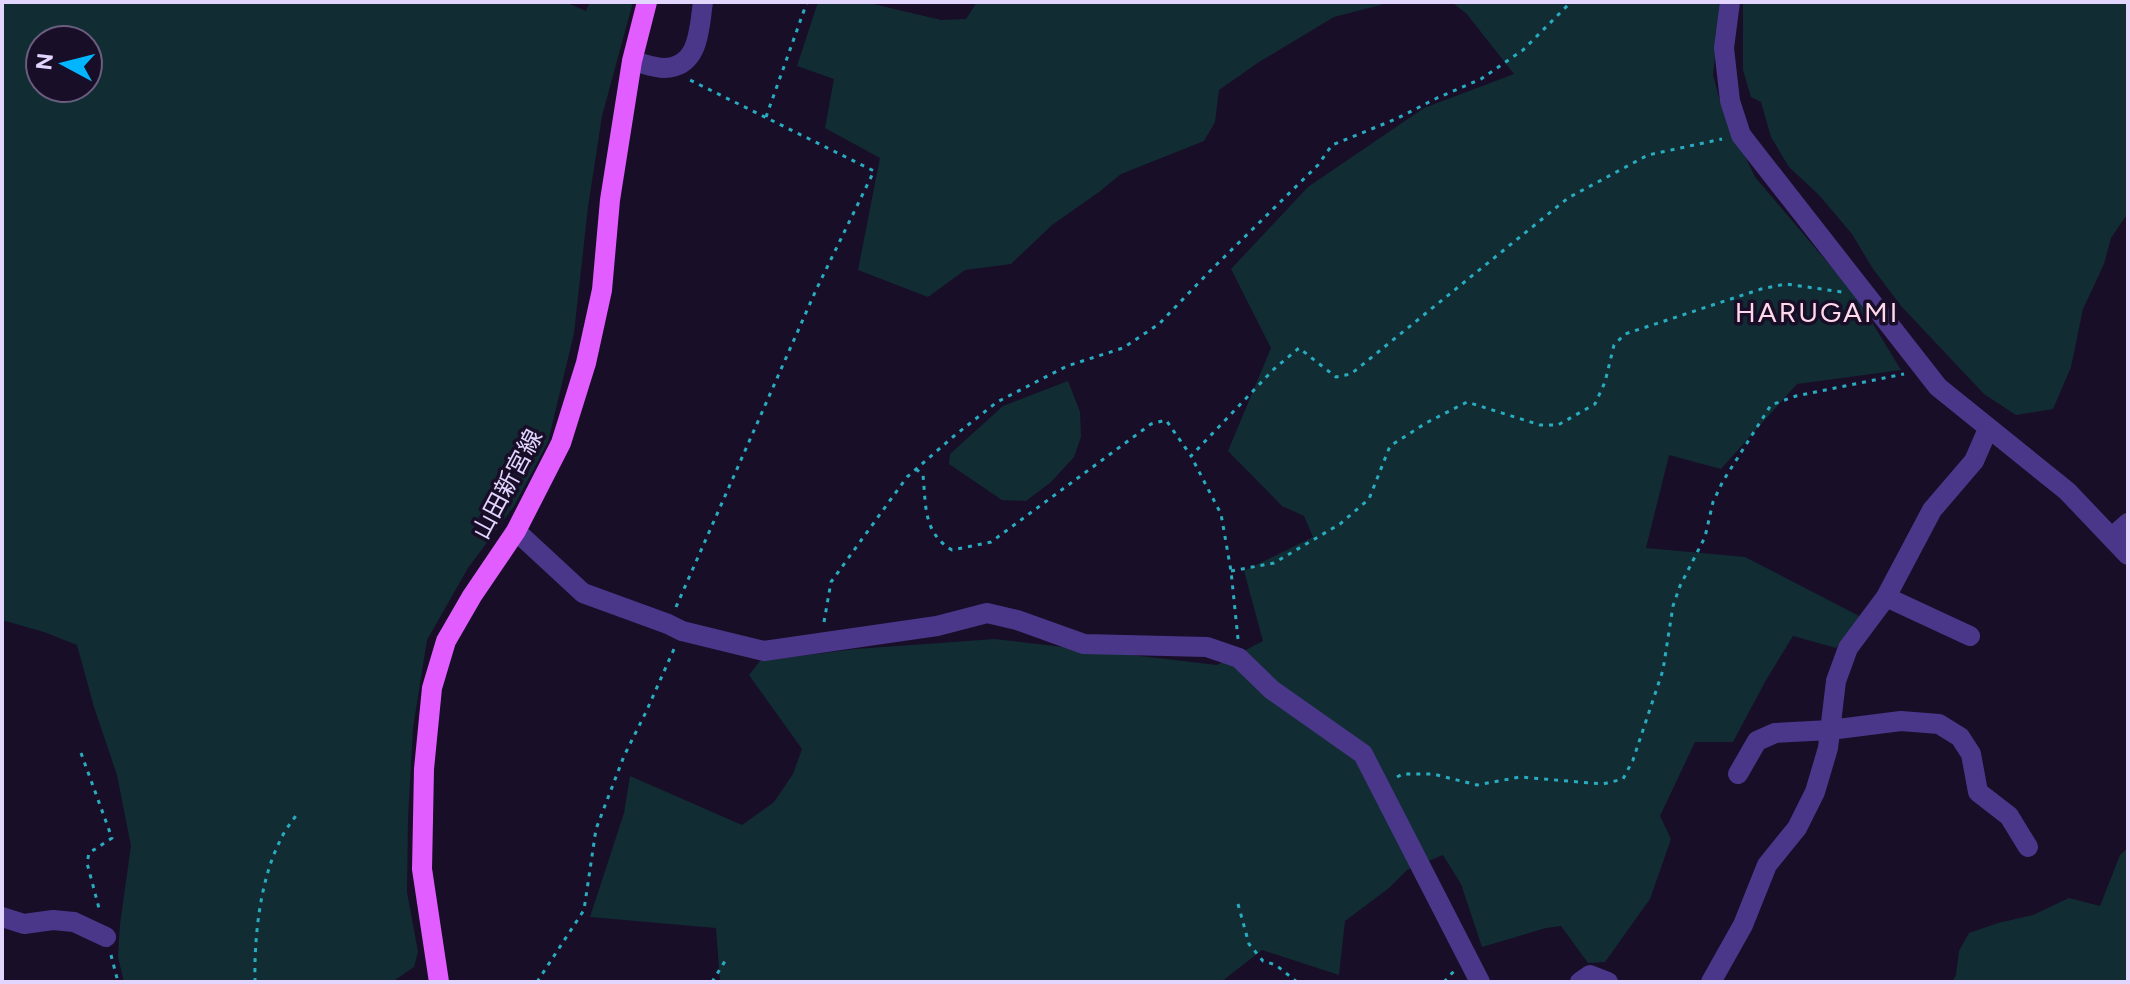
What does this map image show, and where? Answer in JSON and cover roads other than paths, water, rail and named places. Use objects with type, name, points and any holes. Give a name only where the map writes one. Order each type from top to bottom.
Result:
[{"type":"main road","name":"山田新宮線","points":[[439,982],[422,869],[424,769],[432,688],[446,641],[516,531],[561,443],[586,363],[602,290],[610,200],[632,61],[647,2]]},
{"type":"street","points":[[632,61],[665,68],[685,61],[697,46],[703,2]]},
{"type":"street","points":[[1730,2],[1724,48],[1730,101],[1741,135],[1938,387],[2120,530],[2128,555]]},
{"type":"street","points":[[1711,982],[1743,925],[1767,865],[1797,828],[1815,792],[1828,748],[1836,681],[1848,648],[1886,597],[1932,510],[1974,461],[1988,429]]},
{"type":"street","points":[[516,531],[583,593],[675,628],[764,651],[937,626],[987,613],[1017,620],[1084,644],[1207,647],[1239,658],[1272,690],[1363,754],[1480,982]]},
{"type":"street","points":[[1886,597],[1970,636]]},
{"type":"street","points":[[1738,774],[1757,741],[1775,733],[1901,721],[1939,724],[1960,737],[1971,754],[1978,792],[2009,816],[2028,847]]},
{"type":"street","points":[[2,917],[24,924],[53,920],[74,922],[106,937]]},
{"type":"street","points":[[1580,982],[1590,975],[1608,982]]},
{"type":"district","name":"HARUGAMI","points":[[1817,312]]}]
